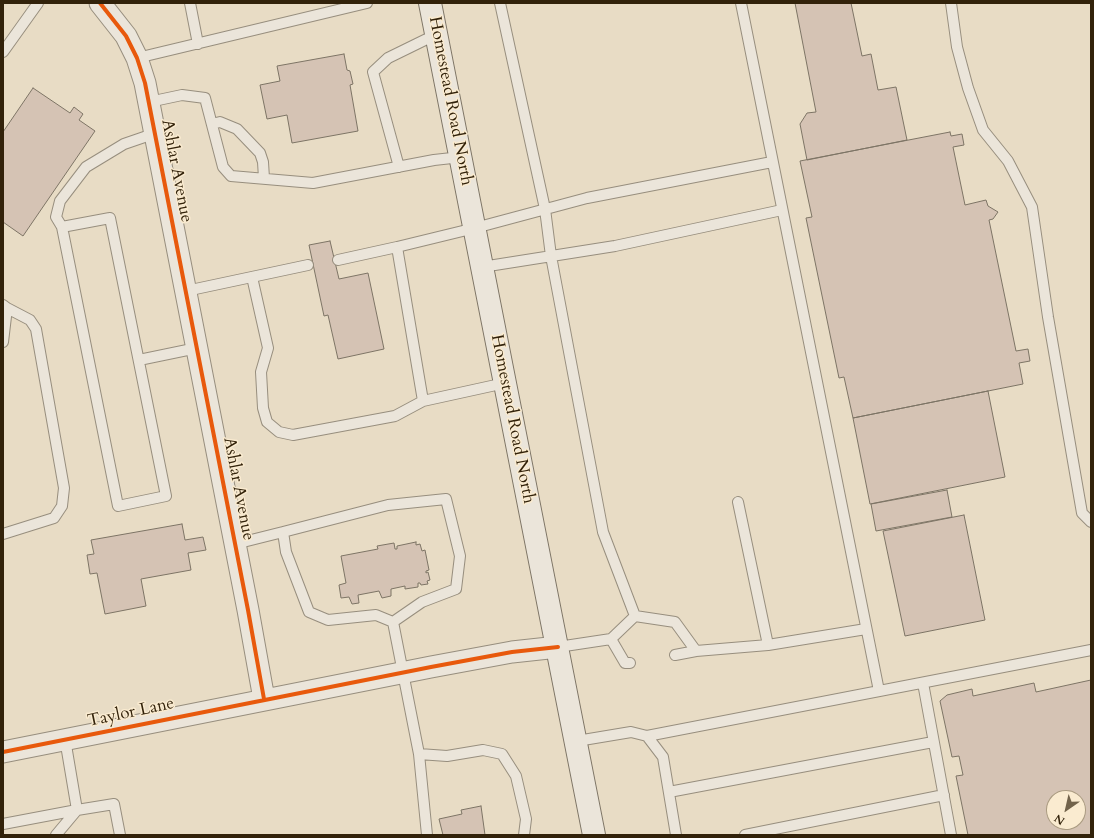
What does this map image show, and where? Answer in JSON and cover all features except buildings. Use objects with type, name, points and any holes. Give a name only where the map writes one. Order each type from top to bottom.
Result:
[{"type":"main road","name":"Homestead Road North","points":[[430,3],[594,835]]},
{"type":"street","name":"Ashlar Avenue","points":[[100,3],[126,36],[137,58],[149,102],[264,699]]},
{"type":"street","points":[[264,699],[512,652],[558,647]]},
{"type":"street","name":"Taylor Lane","points":[[3,752],[264,699]]},
{"type":"lane","points":[[3,52],[38,3]]},
{"type":"lane","points":[[190,3],[198,44]]},
{"type":"lane","points":[[137,58],[369,3]]},
{"type":"lane","points":[[500,3],[545,209],[551,256],[603,532],[635,616]]},
{"type":"lane","points":[[740,3],[879,691]]},
{"type":"lane","points":[[951,3],[957,47],[968,88],[983,130],[1008,162],[1032,207],[1048,317],[1082,513],[1091,522]]},
{"type":"lane","points":[[399,167],[373,72],[388,58],[436,34]]},
{"type":"lane","points":[[149,102],[182,95],[205,98],[223,168],[231,176],[313,183],[461,157]]},
{"type":"lane","points":[[212,124],[220,122],[237,128],[260,153],[263,162],[264,178]]},
{"type":"lane","points":[[62,227],[110,218],[166,496],[118,506],[62,227],[56,217],[60,201],[86,167],[124,144],[156,133]]},
{"type":"lane","points":[[338,260],[475,228],[587,198],[772,162]]},
{"type":"lane","points":[[482,267],[615,246],[782,210]]},
{"type":"lane","points":[[397,247],[423,401]]},
{"type":"lane","points":[[186,291],[308,265]]},
{"type":"lane","points":[[252,277],[268,348],[261,372],[263,408],[267,422],[279,432],[293,435],[395,416],[423,401],[505,383]]},
{"type":"lane","points":[[3,342],[5,307],[30,320],[36,329],[64,488],[62,506],[54,518],[3,534]]},
{"type":"lane","points":[[139,360],[197,348]]},
{"type":"lane","points":[[235,544],[388,505],[446,499],[460,556],[456,589],[422,602],[393,622]]},
{"type":"lane","points":[[738,502],[768,645]]},
{"type":"lane","points":[[283,532],[286,552],[308,612],[328,620],[376,615],[393,622]]},
{"type":"lane","points":[[558,647],[611,639],[635,616]]},
{"type":"lane","points":[[635,616],[675,622],[696,651]]},
{"type":"lane","points":[[393,622],[402,673],[420,754],[427,835]]},
{"type":"lane","points":[[675,655],[696,651],[768,645],[866,629]]},
{"type":"lane","points":[[611,639],[625,663],[630,663]]},
{"type":"lane","points":[[576,741],[631,732],[647,736],[1091,650]]},
{"type":"lane","points":[[923,683],[951,835]]},
{"type":"lane","points":[[647,736],[663,757],[676,835]]},
{"type":"lane","points":[[56,835],[77,810],[65,740]]},
{"type":"lane","points":[[669,792],[933,742]]},
{"type":"lane","points":[[420,754],[447,756],[483,750],[502,754],[516,776],[526,819],[524,835]]},
{"type":"lane","points":[[745,835],[944,795]]},
{"type":"lane","points":[[3,824],[114,804],[120,835]]},
{"type":"cycle path","points":[[100,3],[126,36],[137,58],[145,83],[264,699]]},
{"type":"cycle path","points":[[3,752],[431,667],[512,652],[558,647]]}]
